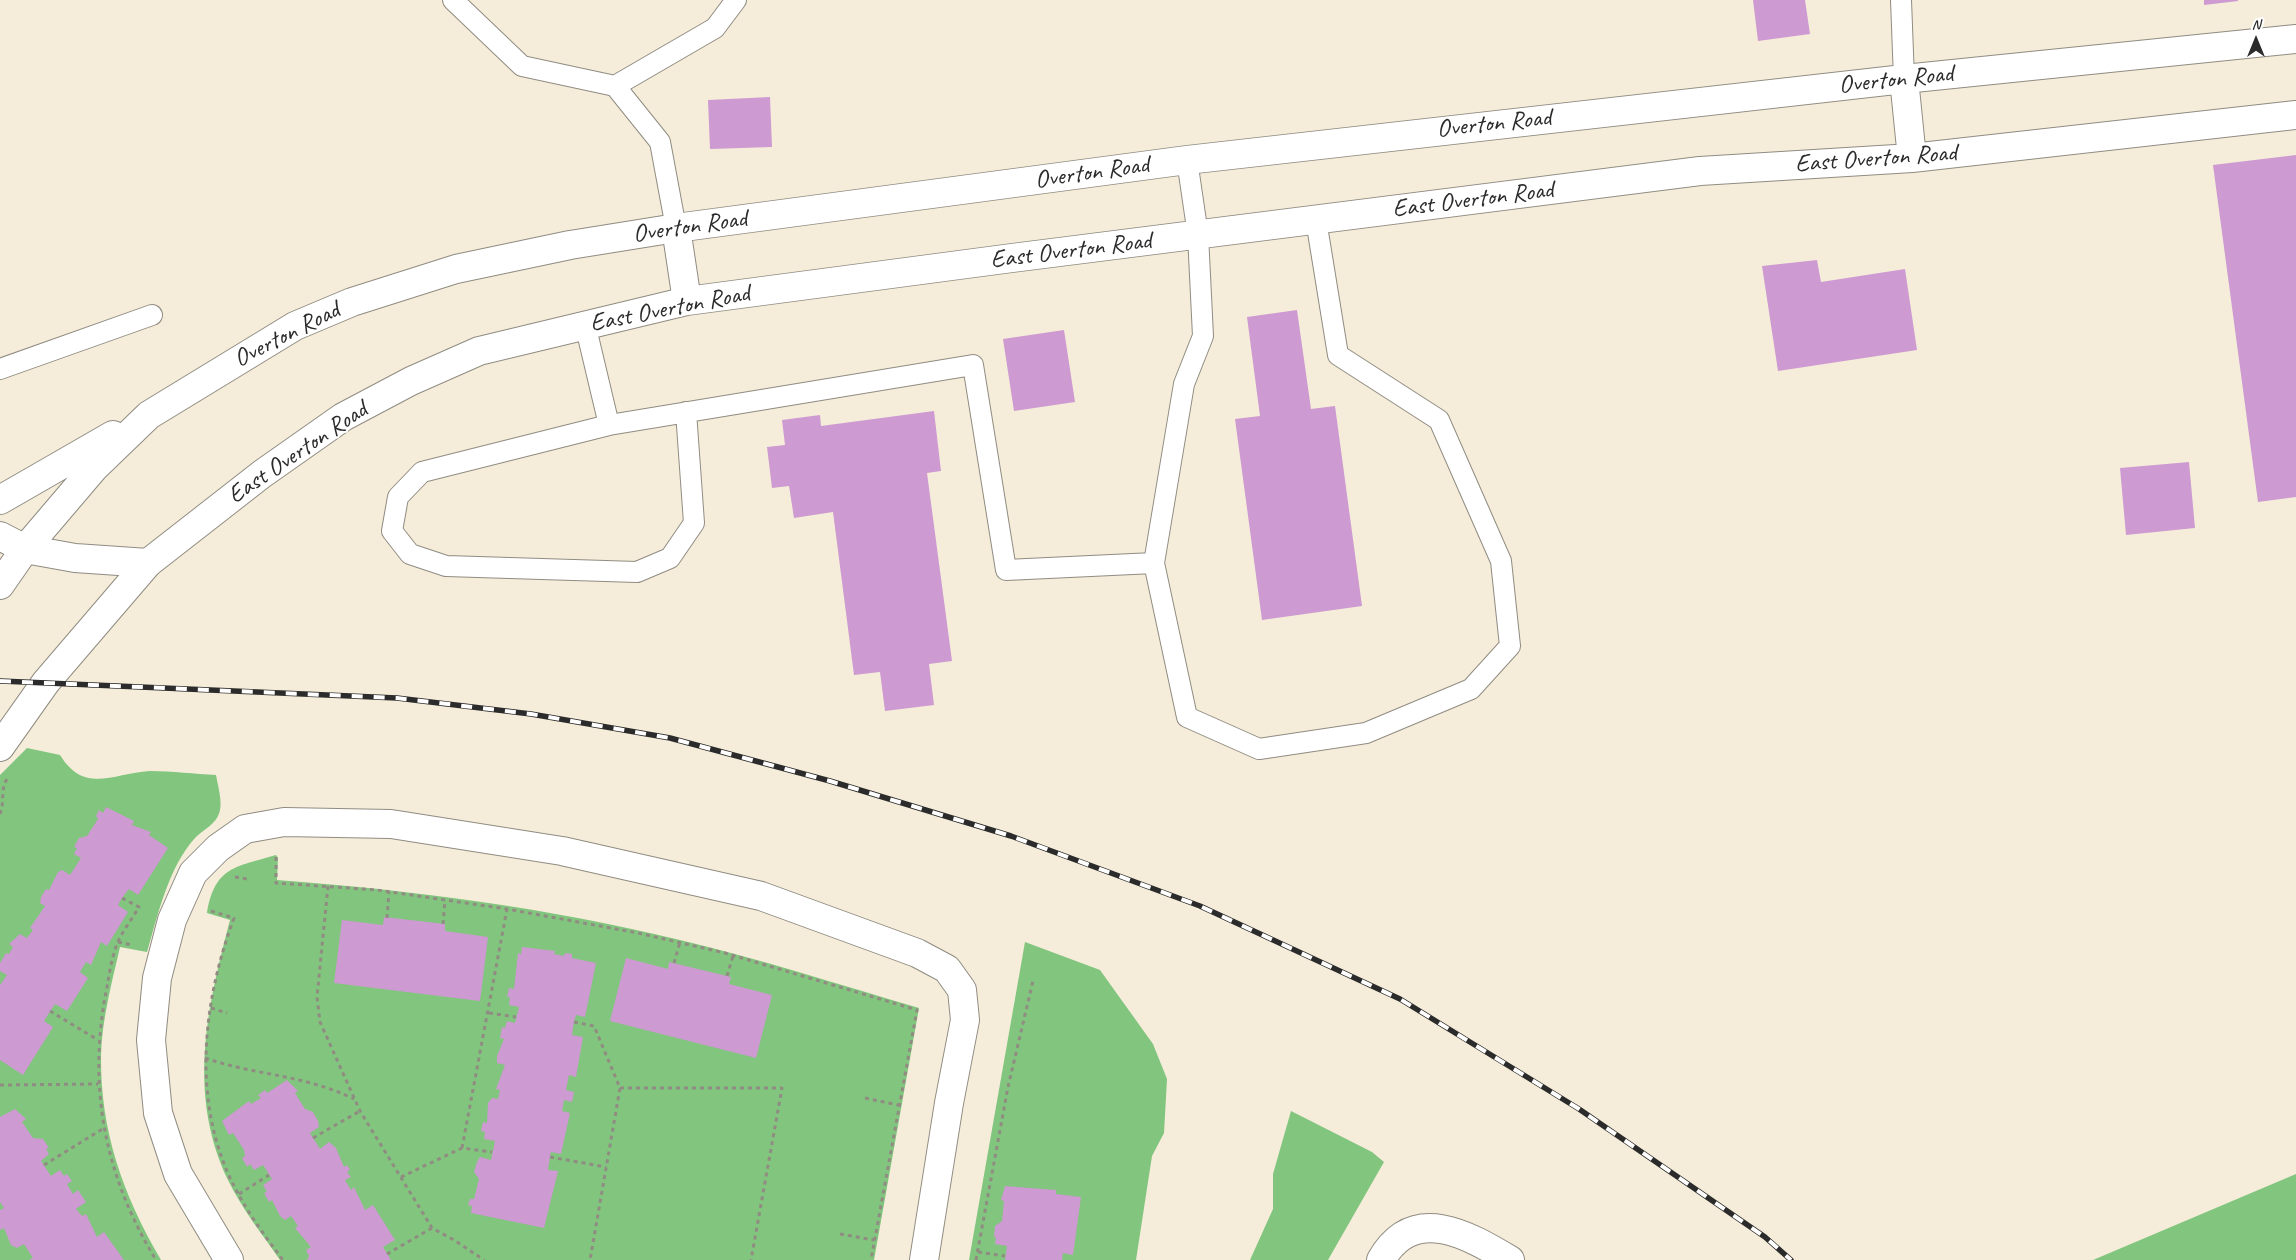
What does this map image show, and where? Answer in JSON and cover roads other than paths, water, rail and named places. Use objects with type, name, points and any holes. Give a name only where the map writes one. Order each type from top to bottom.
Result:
[{"type":"street","name":"Overton Road","points":[[0,585],[25,549],[94,468],[149,415],[295,326],[352,302],[456,269],[570,246],[676,228],[1187,160],[1904,79],[2296,39]]},
{"type":"street","points":[[1904,79],[1912,158]]},
{"type":"street","name":"East Overton Road","points":[[0,747],[46,682],[148,563],[262,474],[343,417],[411,381],[478,351],[687,301],[1700,171],[1912,158],[2296,115]]},
{"type":"street","points":[[676,228],[687,301]]},
{"type":"street","points":[[0,500],[28,486],[149,415]]},
{"type":"street","points":[[0,536],[25,549],[75,558],[148,563]]},
{"type":"street","points":[[229,1260],[178,1174],[158,1113],[151,1040],[157,978],[172,920],[193,873],[218,848],[245,829],[284,822],[391,824],[562,851],[761,896],[918,953],[946,969],[962,990],[965,1020],[949,1103],[924,1260]]},
{"type":"street","points":[[1381,1260],[1390,1244],[1414,1231],[1445,1228],[1474,1239],[1510,1260]]},
{"type":"lane","points":[[453,0],[522,66],[615,86],[660,142],[676,228]]},
{"type":"lane","points":[[615,86],[714,28],[736,0]]},
{"type":"lane","points":[[1901,0],[1904,79]]},
{"type":"lane","points":[[1187,160],[1198,235],[1202,336],[1184,384],[1154,563],[1186,717],[1259,749],[1366,733],[1471,689],[1510,646],[1501,561],[1439,420],[1338,355],[1316,220]]},
{"type":"lane","points":[[0,369],[152,315]]},
{"type":"lane","points":[[585,324],[609,425]]},
{"type":"lane","points":[[686,412],[694,524],[670,558],[637,572],[446,566],[410,554],[392,531],[398,497],[422,472],[609,425],[686,412],[973,365],[1006,570],[1154,563]]},
{"type":"railway","points":[[0,681],[397,698],[531,714],[670,738],[830,781],[1011,836],[1200,906],[1400,999],[1579,1109],[1765,1237],[1791,1260]]}]
